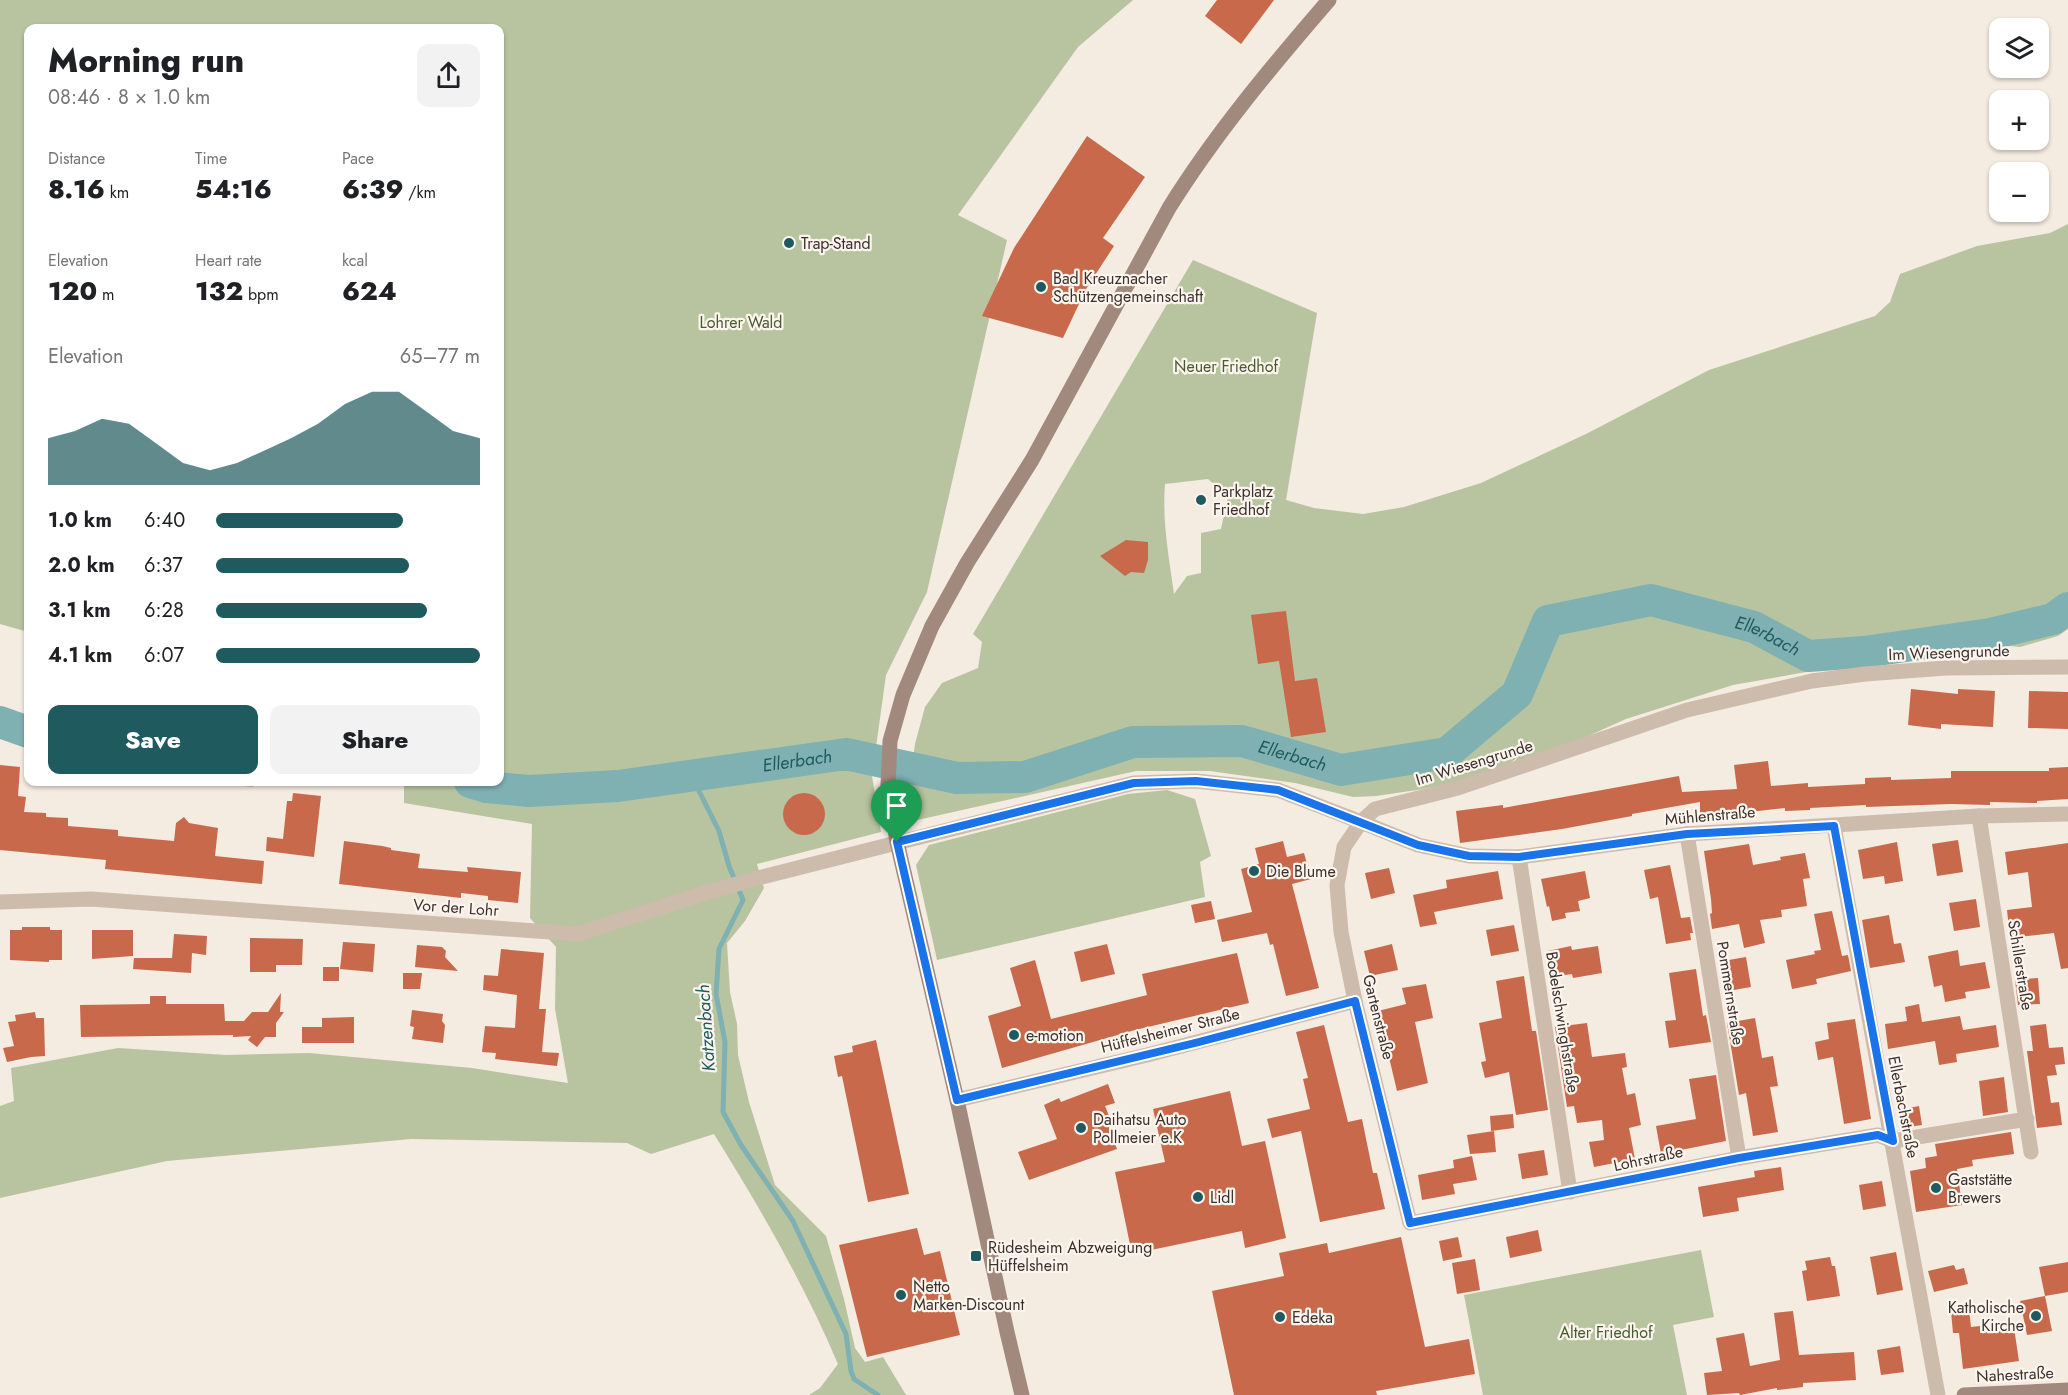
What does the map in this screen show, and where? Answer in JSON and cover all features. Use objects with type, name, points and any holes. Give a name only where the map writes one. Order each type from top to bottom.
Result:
[{"type":"main road","points":[[1022,1395],[897,842],[888,785],[890,741],[903,695],[932,626],[967,563],[1032,460],[1169,208],[1189,175],[1242,106],[1329,0]]},
{"type":"main road","name":"Nahestraße","points":[[1964,1395],[2068,1390]]},
{"type":"street","name":"Im Wiesengrunde","points":[[1361,822],[1375,809],[1458,788],[1687,710],[1812,681],[1865,674],[1946,668],[2068,667]]},
{"type":"street","points":[[897,842],[1144,782],[1196,781],[1278,790],[1361,822]]},
{"type":"street","name":"Mühlenstraße","points":[[1361,822],[1418,845],[1469,856],[1519,857],[1687,834],[1979,816],[2068,814]]},
{"type":"street","name":"Schillerstraße","points":[[1979,816],[2031,1152]]},
{"type":"street","name":"Gartenstraße","points":[[1361,822],[1344,847],[1337,885],[1341,932],[1355,1001],[1410,1223]]},
{"type":"street","name":"Ellerbachstraße","points":[[1834,826],[1938,1395]]},
{"type":"street","name":"Pommernstraße","points":[[1687,834],[1739,1158]]},
{"type":"street","name":"Vor der Lohr","points":[[0,902],[91,899],[578,934],[705,893],[897,842]]},
{"type":"street","name":"Bodelschwinghstraße","points":[[1519,857],[1570,1192]]},
{"type":"street","name":"Hüffelsheimer Straße","points":[[957,1100],[1195,1043],[1355,1001]]},
{"type":"street","points":[[1893,1141],[2027,1119]]},
{"type":"street","name":"Lohrstraße","points":[[1410,1223],[1739,1158],[1878,1135],[1893,1141]]},
{"type":"green space","name":"Lohrer Wald","points":[[0,0],[1133,0],[1078,47],[958,215],[1007,240],[927,592],[886,675],[872,776],[881,832],[757,864],[764,888],[745,921],[727,943],[730,992],[737,1024],[738,1055],[749,1102],[775,1185],[826,1236],[855,1348],[865,1362],[883,1357],[906,1395],[809,1395],[820,1388],[838,1364],[811,1305],[780,1247],[714,1134],[651,1154],[627,1143],[411,1139],[167,1161],[0,1198],[0,1106],[14,1101],[11,1068],[118,1048],[226,1055],[309,1053],[472,1068],[568,1083],[555,1009],[556,947],[530,918],[532,824],[404,803],[404,786],[504,786],[504,24],[24,24],[24,631],[0,624]]},
{"type":"green space","name":"Neuer Friedhof","points":[[2068,224],[2068,629],[2058,636],[2020,647],[1974,642],[1881,656],[1840,666],[1733,685],[1626,719],[1506,773],[1518,757],[1495,775],[1417,790],[1353,797],[1295,783],[1210,771],[1136,771],[913,821],[909,790],[915,744],[925,707],[942,683],[978,668],[982,642],[973,634],[1193,260],[1317,313],[1286,500],[1314,508],[1363,514],[1404,507],[1481,483],[1588,433],[1709,370],[1875,316],[1890,302],[1900,274],[1977,246],[2050,233]],"holes":[[[1208,479],[1228,496],[1221,529],[1201,533],[1201,573],[1187,576],[1174,594],[1165,526],[1165,484]]]},
{"type":"green space","points":[[1167,790],[1195,799],[1211,856],[1200,862],[1205,897],[937,960],[916,865],[929,845],[1128,794]]},
{"type":"green space","name":"Alter Friedhof","points":[[1701,1250],[1714,1317],[1673,1325],[1687,1395],[1483,1395],[1464,1295]]},
{"type":"building","points":[[1217,0],[1274,0],[1241,44],[1205,16]]},
{"type":"building","points":[[1087,136],[1145,177],[1103,238],[1114,246],[1086,289],[1063,338],[982,316],[1014,248]]},
{"type":"building","points":[[1126,540],[1148,542],[1148,560],[1144,573],[1131,572],[1125,576],[1100,556]]},
{"type":"building","points":[[1286,611],[1295,681],[1317,678],[1326,732],[1291,737],[1279,661],[1258,664],[1251,615]]},
{"type":"building","points":[[1911,689],[1958,694],[1958,689],[1995,691],[1993,727],[1941,724],[1941,729],[1908,725]]},
{"type":"building","points":[[2029,691],[2068,692],[2068,729],[2028,728]]},
{"type":"building","points":[[1768,761],[1771,786],[1808,783],[1808,787],[1865,784],[1865,778],[1891,777],[1891,780],[1951,778],[1951,771],[2049,771],[2049,768],[2068,767],[2068,799],[2037,801],[2037,803],[1990,802],[1990,805],[1866,807],[1866,805],[1785,811],[1785,808],[1700,816],[1700,802],[1562,829],[1460,843],[1456,811],[1503,805],[1503,808],[1679,776],[1682,792],[1737,789],[1734,765]]},
{"type":"building","points":[[0,765],[20,767],[18,796],[26,797],[24,812],[46,813],[46,817],[68,818],[68,826],[118,830],[118,836],[174,841],[176,823],[184,817],[189,823],[218,828],[215,856],[264,861],[262,884],[105,869],[106,860],[0,850]]},
{"type":"building","points":[[293,793],[321,796],[314,857],[266,851],[267,837],[283,839],[287,801],[292,801]]},
{"type":"building","points":[[804,793],[812,794],[819,799],[824,806],[824,822],[819,829],[812,834],[804,835],[796,834],[789,829],[784,822],[783,814],[784,806],[789,799],[796,794]]},
{"type":"building","points":[[1958,840],[1963,872],[1937,876],[1932,844]]},
{"type":"building","points":[[344,841],[420,854],[418,868],[468,872],[467,867],[521,872],[518,903],[488,900],[488,896],[461,893],[461,898],[339,884]]},
{"type":"building","points":[[1283,841],[1287,857],[1304,853],[1311,879],[1292,884],[1319,988],[1286,996],[1273,944],[1270,945],[1267,933],[1222,942],[1217,920],[1252,912],[1241,869],[1259,864],[1255,848]]},
{"type":"building","points":[[1897,842],[1903,881],[1885,884],[1884,876],[1863,879],[1858,850]]},
{"type":"building","points":[[2068,843],[2068,968],[2061,969],[2054,933],[2010,938],[2007,910],[2032,907],[2028,872],[2008,875],[2005,852]]},
{"type":"building","points":[[1749,844],[1753,865],[1805,853],[1810,878],[1803,879],[1807,906],[1781,910],[1782,917],[1760,920],[1765,943],[1744,948],[1739,924],[1712,929],[1711,899],[1704,851]]},
{"type":"building","points":[[1670,865],[1681,918],[1690,917],[1693,933],[1690,933],[1691,940],[1666,944],[1658,897],[1650,899],[1644,870]]},
{"type":"building","points":[[1389,868],[1395,893],[1371,899],[1365,873]]},
{"type":"building","points":[[1498,871],[1503,899],[1434,912],[1437,924],[1420,927],[1413,895],[1447,888],[1446,880]]},
{"type":"building","points":[[1585,871],[1590,898],[1578,901],[1580,911],[1565,913],[1566,918],[1552,921],[1541,879]]},
{"type":"building","points":[[1976,899],[1980,927],[1954,931],[1949,903]]},
{"type":"building","points":[[1211,901],[1215,919],[1195,923],[1191,905]]},
{"type":"building","points":[[1832,911],[1842,956],[1848,955],[1851,971],[1816,979],[1817,984],[1792,989],[1786,960],[1815,954],[1814,951],[1821,950],[1814,914]]},
{"type":"building","points":[[1889,915],[1894,944],[1901,943],[1905,962],[1870,968],[1862,920]]},
{"type":"building","points":[[1514,925],[1519,951],[1491,956],[1486,930]]},
{"type":"building","points":[[22,927],[50,927],[50,930],[62,930],[62,960],[49,960],[49,962],[10,960],[10,930],[22,930]]},
{"type":"building","points":[[92,930],[133,930],[133,956],[92,959]]},
{"type":"building","points":[[174,934],[207,936],[206,955],[192,953],[191,973],[133,969],[134,958],[172,958]]},
{"type":"building","points":[[250,938],[303,939],[302,965],[276,965],[276,972],[250,972]]},
{"type":"building","points":[[343,942],[375,944],[373,972],[340,969]]},
{"type":"building","points":[[1107,944],[1115,974],[1081,982],[1074,952]]},
{"type":"building","points":[[1392,944],[1398,970],[1370,976],[1364,951]]},
{"type":"building","points":[[417,945],[442,947],[446,951],[445,957],[458,971],[415,967]]},
{"type":"building","points":[[1571,946],[1572,950],[1598,946],[1602,973],[1573,978],[1572,974],[1552,977],[1548,951]]},
{"type":"building","points":[[501,949],[544,953],[539,1009],[546,1009],[542,1052],[559,1053],[557,1066],[495,1059],[496,1053],[482,1052],[485,1026],[515,1028],[517,995],[483,990],[484,975],[498,976]]},
{"type":"building","points":[[1958,950],[1960,966],[1985,962],[1990,988],[1965,992],[1966,998],[1945,1002],[1942,985],[1934,987],[1928,956]]},
{"type":"building","points":[[1237,953],[1249,1003],[1135,1030],[1002,1068],[988,1016],[1021,1006],[1010,968],[1035,960],[1051,1019],[1147,995],[1142,974]]},
{"type":"building","points":[[1746,957],[1751,987],[1728,991],[1723,961]]},
{"type":"building","points":[[323,967],[339,967],[339,981],[323,981]]},
{"type":"building","points":[[1696,969],[1703,1016],[1706,1015],[1711,1042],[1669,1048],[1665,1021],[1676,1020],[1669,973]]},
{"type":"building","points":[[403,973],[422,973],[420,989],[403,989]]},
{"type":"building","points":[[1524,976],[1532,1031],[1536,1031],[1548,1110],[1516,1115],[1509,1072],[1485,1078],[1481,1062],[1486,1061],[1479,1023],[1502,1018],[1496,981]]},
{"type":"building","points":[[2038,978],[2040,1004],[2018,1005],[2015,980]]},
{"type":"building","points":[[1426,984],[1433,1018],[1415,1022],[1428,1083],[1397,1091],[1378,1011],[1406,1004],[1402,988]]},
{"type":"building","points":[[281,993],[280,1012],[284,1012],[276,1023],[276,1037],[265,1037],[257,1047],[248,1040],[251,1036],[81,1037],[80,1005],[150,1004],[150,996],[166,996],[166,1004],[224,1004],[225,1021],[244,1021],[252,1012],[268,1012]]},
{"type":"building","points":[[1919,1004],[1922,1022],[1960,1016],[1963,1030],[1996,1025],[1999,1047],[1956,1054],[1957,1062],[1939,1065],[1935,1041],[1888,1049],[1885,1024],[1907,1021],[1905,1007]]},
{"type":"building","points":[[412,1010],[443,1014],[442,1021],[445,1025],[443,1043],[412,1039],[414,1027],[410,1026]]},
{"type":"building","points":[[35,1012],[36,1018],[44,1018],[45,1056],[7,1062],[3,1048],[14,1046],[8,1022],[16,1021],[15,1015]]},
{"type":"building","points":[[354,1017],[354,1043],[302,1043],[302,1027],[322,1027],[322,1018]]},
{"type":"building","points":[[1755,1018],[1762,1058],[1773,1056],[1778,1086],[1770,1087],[1778,1132],[1753,1136],[1746,1093],[1739,1095],[1727,1023]]},
{"type":"building","points":[[1855,1019],[1871,1119],[1844,1124],[1833,1057],[1818,1060],[1815,1042],[1829,1039],[1827,1023]]},
{"type":"building","points":[[1587,1023],[1592,1057],[1625,1053],[1627,1067],[1622,1068],[1627,1095],[1635,1093],[1641,1125],[1629,1128],[1635,1159],[1594,1167],[1589,1142],[1604,1140],[1602,1120],[1577,1123],[1574,1106],[1567,1107],[1555,1027]]},
{"type":"building","points":[[2046,1024],[2049,1048],[2063,1047],[2065,1064],[2055,1065],[2057,1075],[2047,1076],[2051,1103],[2059,1102],[2062,1125],[2037,1128],[2027,1051],[2033,1051],[2030,1026]]},
{"type":"building","points":[[1324,1025],[1348,1122],[1362,1119],[1373,1173],[1377,1173],[1385,1209],[1320,1222],[1301,1131],[1272,1138],[1267,1119],[1310,1109],[1303,1079],[1308,1078],[1296,1032]]},
{"type":"building","points":[[876,1040],[909,1194],[868,1202],[842,1076],[838,1077],[834,1056],[853,1052],[852,1046]]},
{"type":"building","points":[[1716,1075],[1726,1141],[1661,1154],[1656,1126],[1696,1119],[1689,1079]]},
{"type":"building","points":[[2004,1077],[2008,1112],[1983,1116],[1979,1081]]},
{"type":"building","name":"Daihatsu Auto Pollmeier e.K","points":[[1108,1084],[1115,1103],[1105,1106],[1110,1118],[1106,1120],[1117,1149],[1029,1180],[1018,1152],[1057,1139],[1044,1105],[1059,1098],[1061,1102]]},
{"type":"building","name":"Lidl","points":[[1230,1091],[1242,1146],[1265,1141],[1286,1238],[1245,1248],[1242,1231],[1132,1254],[1115,1172],[1165,1162],[1153,1109]]},
{"type":"building","points":[[1919,1106],[1922,1125],[1901,1128],[1898,1110]]},
{"type":"building","points":[[1513,1114],[1514,1128],[1491,1131],[1490,1116]]},
{"type":"building","points":[[1494,1131],[1496,1152],[1470,1154],[1467,1135]]},
{"type":"building","name":"Gaststätte Brewers","points":[[2011,1132],[2014,1154],[1972,1160],[1973,1166],[1957,1169],[1962,1205],[1916,1212],[1910,1171],[1926,1168],[1925,1158],[1937,1156],[1935,1144]]},
{"type":"building","points":[[1544,1150],[1548,1175],[1522,1179],[1518,1154]]},
{"type":"building","points":[[1472,1156],[1477,1180],[1453,1184],[1455,1194],[1422,1200],[1418,1175],[1454,1168],[1453,1160]]},
{"type":"building","points":[[1781,1167],[1784,1190],[1737,1198],[1739,1211],[1703,1217],[1698,1187],[1755,1177],[1754,1171]]},
{"type":"building","points":[[1882,1181],[1886,1206],[1863,1210],[1859,1185]]},
{"type":"building","name":"Netto Marken-Discount","points":[[917,1228],[924,1255],[940,1251],[960,1335],[867,1357],[839,1245]]},
{"type":"building","points":[[1538,1230],[1542,1251],[1510,1258],[1506,1237]]},
{"type":"building","points":[[1401,1237],[1425,1347],[1469,1339],[1475,1374],[1376,1391],[1377,1395],[1234,1395],[1212,1291],[1284,1276],[1279,1253],[1327,1243],[1329,1253]]},
{"type":"building","points":[[1458,1237],[1462,1257],[1443,1261],[1439,1241]]},
{"type":"building","points":[[1896,1252],[1903,1290],[1877,1295],[1870,1257]]},
{"type":"building","points":[[1830,1257],[1832,1266],[1835,1266],[1840,1296],[1807,1301],[1802,1271],[1807,1270],[1805,1261]]},
{"type":"building","points":[[1475,1259],[1480,1290],[1457,1294],[1452,1263]]},
{"type":"building","points":[[2068,1262],[2068,1292],[2045,1296],[2039,1267]]},
{"type":"building","points":[[1954,1265],[1956,1270],[1964,1268],[1968,1284],[1934,1292],[1928,1271]]},
{"type":"building","name":"Katholische Kirche","points":[[2045,1296],[2052,1331],[2027,1335],[2020,1301]]},
{"type":"building","points":[[1969,1309],[1971,1327],[1980,1326],[1980,1333],[2014,1328],[2019,1361],[1963,1369],[1959,1333],[1953,1333],[1951,1311]]},
{"type":"building","points":[[1793,1311],[1799,1355],[1854,1352],[1856,1380],[1803,1383],[1803,1387],[1777,1390],[1777,1388],[1740,1395],[1739,1393],[1707,1395],[1704,1373],[1722,1371],[1716,1338],[1744,1333],[1750,1366],[1780,1360],[1774,1313]]},
{"type":"building","points":[[1900,1346],[1904,1372],[1881,1375],[1877,1350]]},
{"type":"waterway","name":"Ellerbach","points":[[483,786],[529,791],[618,786],[846,754],[957,778],[1025,777],[1133,742],[1242,741],[1341,770],[1447,753],[1517,694],[1548,621],[1651,600],[1754,627],[1808,656],[1864,652],[1990,634],[2053,619],[2068,608]]},
{"type":"waterway","name":"Ellerbach","points":[[0,722],[24,731]]},
{"type":"waterway","name":"Katzenbach","points":[[691,775],[719,831],[729,866],[743,900],[719,949],[716,994],[725,1042],[723,1112],[741,1145],[793,1221],[846,1334],[854,1379],[878,1395]]},
{"type":"place","name":"Trap-Stand","points":[[789,243]]},
{"type":"place","name":"Bad Kreuznacher Schützengemeinschaft","points":[[1041,287]]},
{"type":"place","name":"Parkplatz Friedhof","points":[[1201,500]]},
{"type":"place","name":"Die Blume","points":[[1254,871]]},
{"type":"place","name":"e-motion","points":[[1014,1035]]},
{"type":"place","name":"Daihatsu Auto Pollmeier e.K","points":[[1081,1128]]},
{"type":"place","name":"Gaststätte Brewers","points":[[1936,1188]]},
{"type":"place","name":"Lidl","points":[[1198,1197]]},
{"type":"place","name":"Rüdesheim Abzweigung Hüffelsheim","points":[[976,1256]]},
{"type":"place","name":"Netto Marken-Discount","points":[[901,1295]]},
{"type":"place","name":"Katholische Kirche","points":[[2036,1316]]},
{"type":"place","name":"Edeka","points":[[1280,1317]]},
{"type":"route","points":[[1196,781],[1278,790],[1418,845],[1469,856],[1519,857],[1687,834],[1818,825],[1834,826],[1893,1141],[1878,1135],[1739,1158],[1410,1223],[1355,1001],[1195,1043],[957,1100],[897,842],[1134,783],[1196,781]]}]
